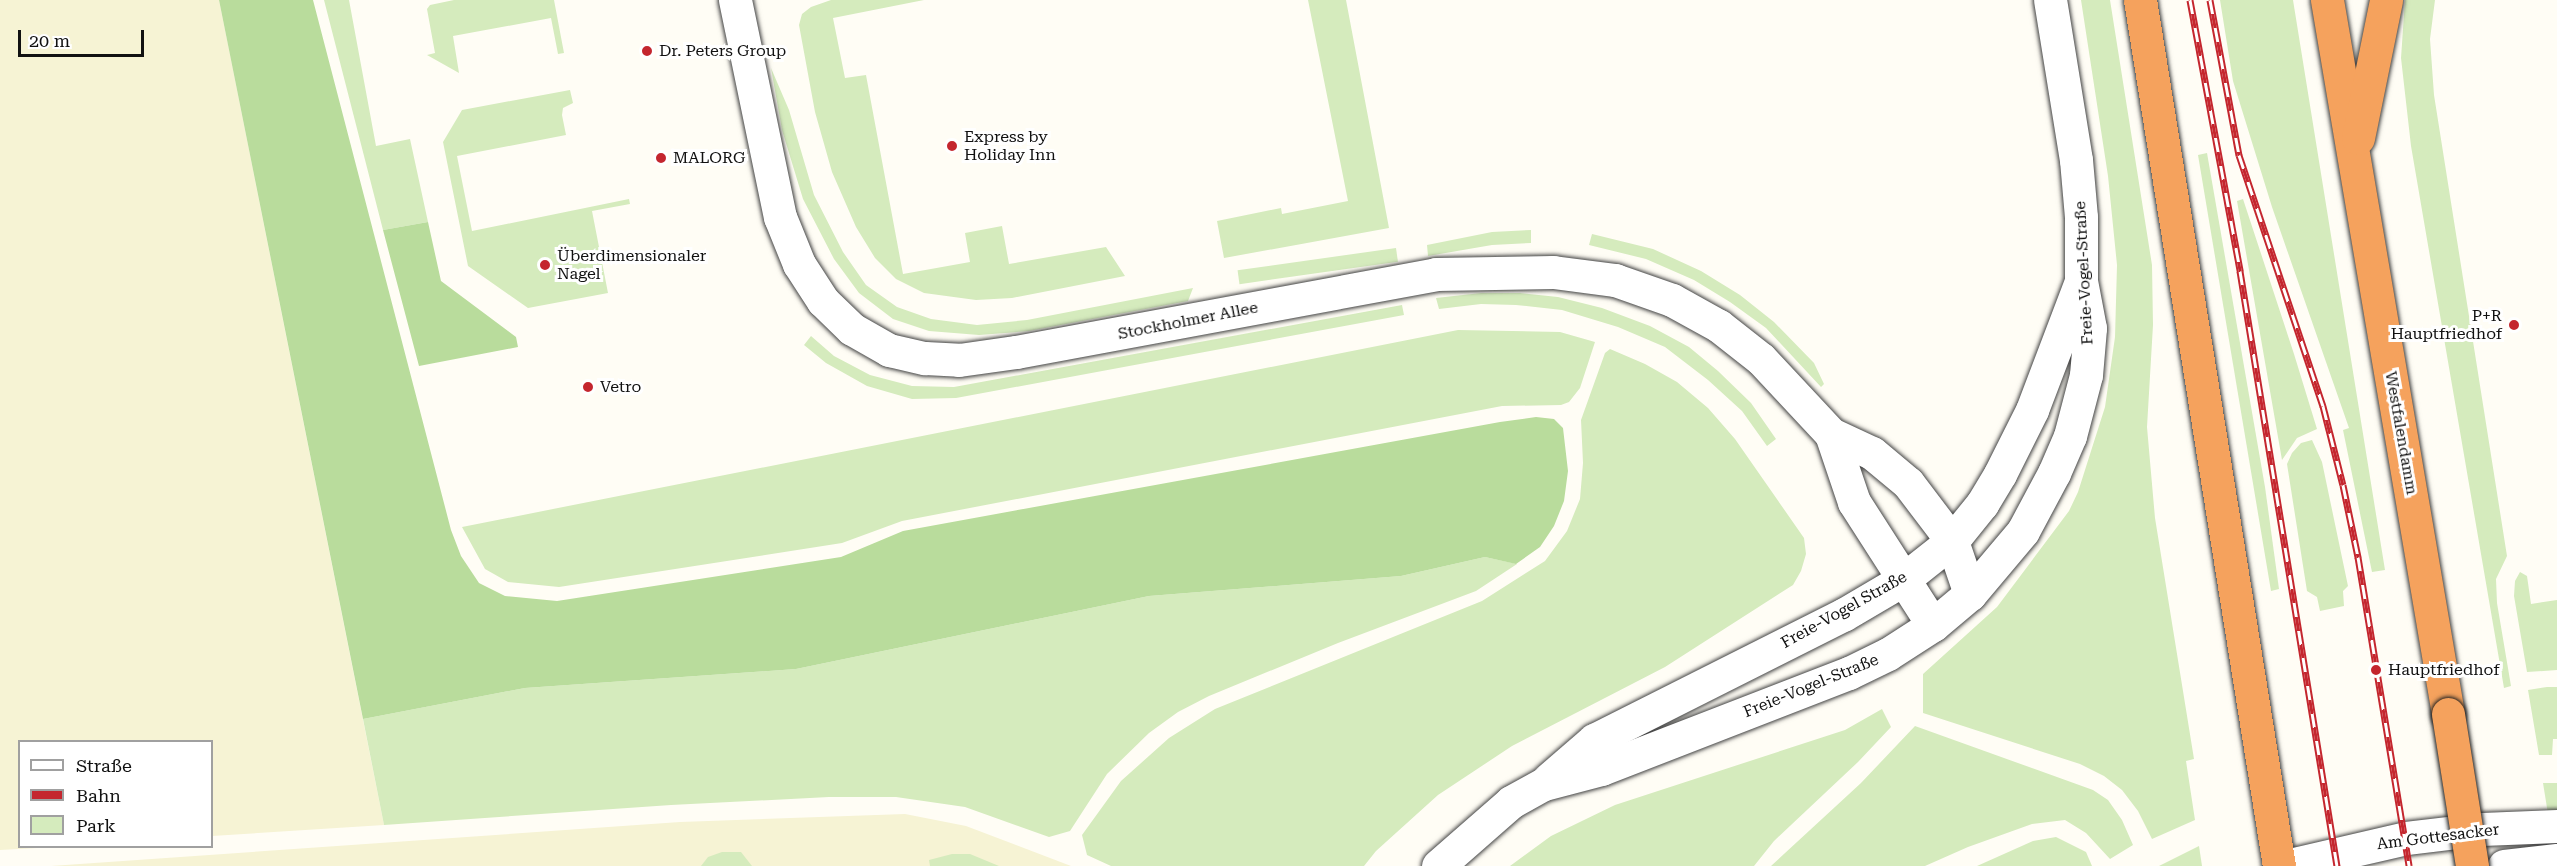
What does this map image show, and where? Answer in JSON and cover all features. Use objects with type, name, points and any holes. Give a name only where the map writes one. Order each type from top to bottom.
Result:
[{"type":"highway","points":[[2140,0],[2278,866]]},
{"type":"highway","name":"Westfalendamm","points":[[2327,0],[2472,866]]},
{"type":"highway","points":[[2354,158],[2386,0]]},
{"type":"street","name":"Stockholmer Allee","points":[[735,0],[780,217],[799,264],[823,301],[844,322],[889,350],[925,358],[959,360],[1016,352],[1436,274],[1552,272],[1615,280],[1672,300],[1719,326],[1761,359],[1831,434],[1872,453],[1908,483],[1952,541],[1970,594]]},
{"type":"street","name":"Freie-Vogel-Straße","points":[[1438,866],[1510,802],[1544,784],[1601,769],[1849,673],[1888,654],[1933,625],[1970,594],[2023,531],[2054,473],[2070,436],[2086,375],[2090,328],[2081,280],[2081,217],[2076,160],[2050,0]]},
{"type":"street","name":"Freie-Vogel Straße","points":[[1544,784],[1594,740],[1843,615],[1904,579],[1952,541],[1988,494],[2027,421],[2081,280]]},
{"type":"street","name":"Stockholmer Allee","points":[[1831,434],[1854,502],[1933,625]]},
{"type":"street","name":"Am Gottesacker","points":[[2285,866],[2406,838],[2482,829],[2557,826]]},
{"type":"street","points":[[2504,866],[2557,860]]},
{"type":"shaded area","points":[[0,0],[219,0],[384,825],[213,836],[213,740],[18,740],[18,848],[37,848],[0,850]]},
{"type":"shaded area","points":[[905,814],[966,826],[1071,866],[51,866],[680,822]]},
{"type":"green space","points":[[219,0],[313,0],[451,530],[461,556],[479,583],[505,596],[557,601],[841,557],[903,531],[1536,417],[1554,419],[1563,428],[1568,471],[1564,501],[1554,526],[1540,547],[1516,564],[1485,557],[1401,576],[1149,596],[796,669],[525,688],[363,719]]},
{"type":"green space","points":[[324,0],[349,0],[376,146],[410,139],[428,222],[383,230]]},
{"type":"green space","points":[[454,0],[554,0],[564,53],[558,54],[551,18],[453,36],[459,73],[427,55],[435,53],[427,9],[430,5]]},
{"type":"green space","points":[[831,0],[924,0],[833,18],[845,78],[866,75],[903,274],[970,262],[965,233],[1002,226],[1009,264],[1106,247],[1125,276],[1012,298],[976,300],[924,293],[896,279],[875,258],[856,227],[832,172],[815,112],[799,25],[802,14],[811,7]]},
{"type":"green space","points":[[1308,0],[1346,0],[1389,228],[1224,258],[1217,221],[1281,208],[1282,214],[1348,201]]},
{"type":"green space","points":[[2081,0],[2110,0],[2152,265],[2153,325],[2147,427],[2155,518],[2194,759],[2186,761],[2195,820],[2152,839],[2138,811],[2122,790],[2104,776],[2080,764],[1923,713],[1923,674],[1997,607],[2069,511],[2078,492],[2105,407],[2115,337],[2117,265],[2108,176]]},
{"type":"green space","points":[[2220,0],[2293,0],[2385,570],[2372,572],[2343,430],[2349,428],[2272,207],[2233,81]]},
{"type":"green space","points":[[2405,0],[2435,0],[2430,39],[2434,95],[2507,556],[2496,579],[2497,603],[2511,686],[2504,688],[2411,146],[2401,58]]},
{"type":"green space","points":[[771,68],[789,110],[814,195],[843,252],[866,285],[897,307],[931,319],[977,325],[1027,320],[1193,288],[1188,301],[1029,331],[979,335],[929,331],[893,319],[859,293],[834,259],[803,199],[782,130]]},
{"type":"green space","points":[[570,90],[573,103],[563,108],[562,115],[566,135],[457,156],[472,231],[629,199],[630,204],[592,211],[608,293],[528,308],[468,266],[443,142],[462,110]]},
{"type":"green space","points":[[2207,153],[2265,487],[2279,589],[2271,591],[2198,155]]},
{"type":"green space","points":[[2243,199],[2317,429],[2297,438],[2282,460],[2237,201]]},
{"type":"green space","points":[[428,222],[441,281],[516,337],[518,347],[419,366],[383,230]]},
{"type":"green space","points":[[1531,230],[1531,243],[1492,245],[1428,256],[1427,245],[1492,232]]},
{"type":"green space","points":[[1592,234],[1653,249],[1701,271],[1740,295],[1774,322],[1814,363],[1824,384],[1821,387],[1766,328],[1730,302],[1694,280],[1646,259],[1589,245]]},
{"type":"green space","points":[[1396,248],[1398,262],[1240,284],[1238,270]]},
{"type":"green space","points":[[1481,293],[1520,293],[1558,297],[1602,308],[1650,326],[1689,347],[1718,371],[1751,403],[1776,439],[1767,446],[1742,411],[1708,380],[1665,347],[1618,327],[1562,310],[1516,305],[1481,304],[1439,309],[1436,298]]},
{"type":"green space","points":[[1402,305],[1404,315],[956,398],[912,399],[867,386],[826,363],[804,345],[811,336],[834,356],[870,375],[912,386],[954,387]]},
{"type":"green space","points":[[1458,330],[1560,332],[1595,342],[1580,388],[1569,402],[1561,405],[1502,406],[902,521],[842,543],[559,587],[508,582],[485,569],[462,527]]},
{"type":"green space","points":[[1610,349],[1645,364],[1677,382],[1708,408],[1735,439],[1804,538],[1806,554],[1801,571],[1793,585],[1665,667],[1512,746],[1438,795],[1376,851],[1364,866],[1111,866],[1087,855],[1082,835],[1121,781],[1169,738],[1215,709],[1482,601],[1545,561],[1567,531],[1580,499],[1583,463],[1581,420],[1605,353]]},
{"type":"green space","points":[[2312,440],[2322,462],[2348,586],[2343,591],[2344,606],[2320,611],[2317,597],[2307,591],[2287,464],[2292,453],[2301,443]]},
{"type":"green space","points":[[1485,557],[1517,564],[1476,591],[1338,643],[1209,696],[1178,712],[1149,733],[1107,774],[1070,831],[1049,837],[965,807],[896,797],[829,797],[671,805],[384,825],[363,719],[525,688],[796,669],[1149,596],[1401,576]]},
{"type":"green space","points":[[2520,572],[2527,576],[2531,604],[2557,600],[2557,670],[2527,672],[2514,596],[2515,581]]},
{"type":"green space","points":[[2557,687],[2557,739],[2553,739],[2552,755],[2539,755],[2528,690]]},
{"type":"green space","points":[[1882,709],[1891,727],[1858,762],[1774,841],[1754,866],[1510,866],[1551,836],[1615,805],[1845,730]]},
{"type":"green space","points":[[1915,726],[2093,790],[2108,800],[2122,820],[2133,845],[2110,859],[2086,833],[2065,820],[2032,824],[1968,847],[1925,866],[1771,866],[1861,783]]},
{"type":"green space","points":[[2543,783],[2557,783],[2557,814],[2548,814]]},
{"type":"green space","points":[[2056,837],[2086,852],[2092,866],[1977,866],[2033,841]]},
{"type":"green space","points":[[2199,846],[2202,866],[2159,866]]},
{"type":"green space","points":[[722,852],[741,852],[752,866],[701,866],[708,857]]},
{"type":"green space","points":[[952,854],[970,854],[999,866],[930,866],[929,860]]},
{"type":"railway","points":[[2190,0],[2240,271],[2337,866]]},
{"type":"railway","points":[[2210,0],[2239,155],[2323,406],[2343,485],[2358,557],[2409,866]]},
{"type":"place","name":"Dr. Peters Group","points":[[647,51]]},
{"type":"place","name":"Express by Holiday Inn","points":[[952,146]]},
{"type":"place","name":"MALORG","points":[[661,158]]},
{"type":"place","name":"Überdimensionaler Nagel","points":[[545,265]]},
{"type":"place","name":"P+R Hauptfriedhof","points":[[2514,325]]},
{"type":"place","name":"Vetro","points":[[588,387]]},
{"type":"place","name":"Hauptfriedhof","points":[[2376,670]]}]
